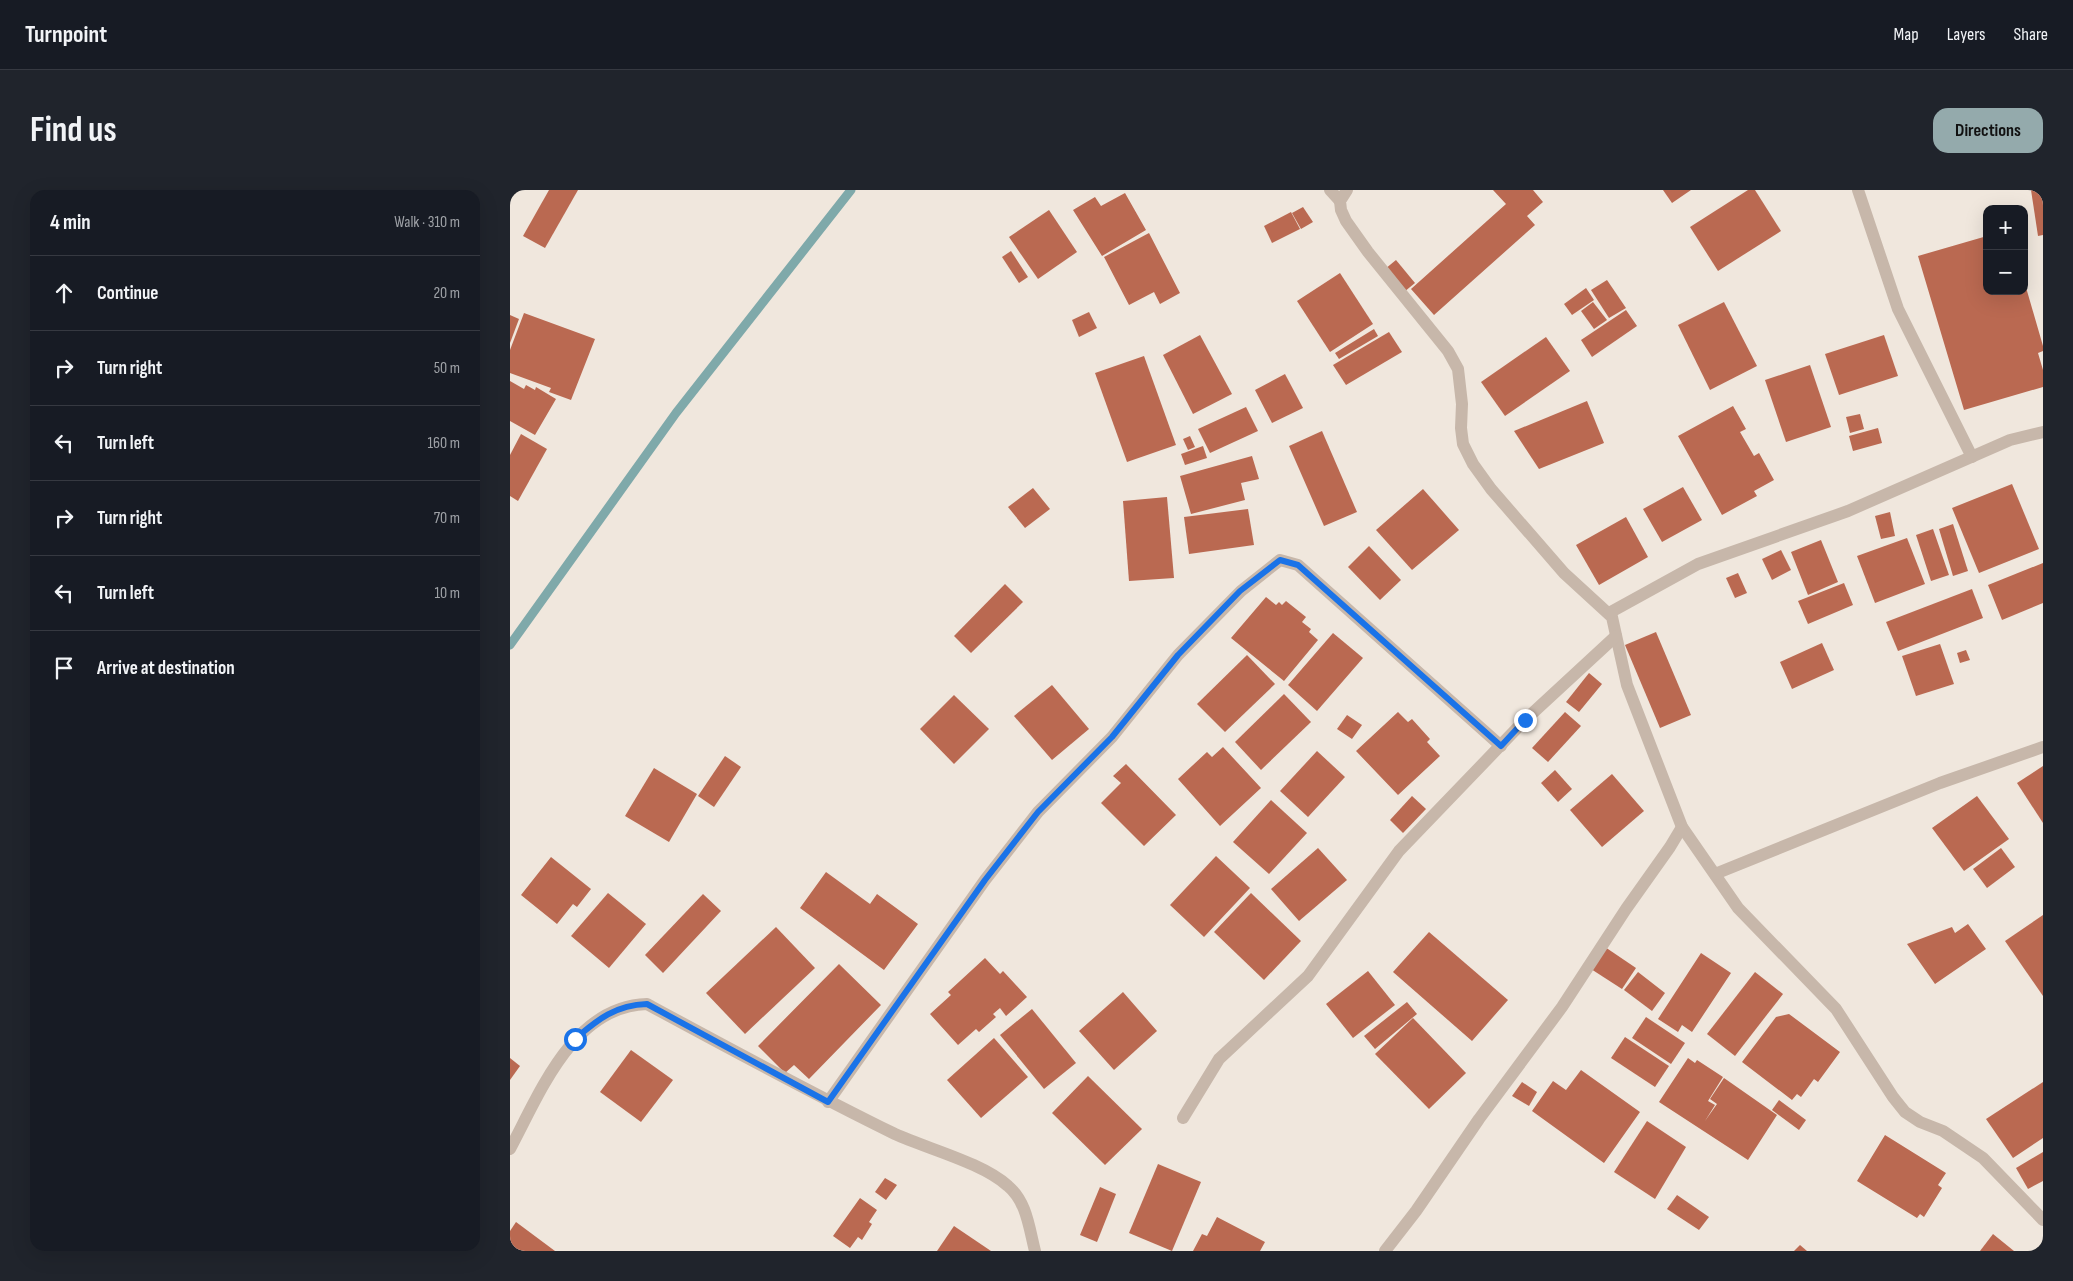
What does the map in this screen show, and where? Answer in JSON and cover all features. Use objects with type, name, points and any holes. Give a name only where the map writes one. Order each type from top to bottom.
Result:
[{"type":"street","points":[[1330,190],[1340,202],[1346,221],[1368,252],[1448,351],[1458,369],[1462,397],[1463,444],[1473,464],[1491,489],[1564,573],[1612,617],[1627,685],[1682,827],[1738,908],[1836,1009],[1893,1097],[1905,1112],[1920,1122],[1943,1131],[1983,1158],[2043,1220]]},
{"type":"street","points":[[1340,202],[1347,190]]},
{"type":"street","points":[[1858,190],[1898,309],[1972,457]]},
{"type":"street","points":[[1609,613],[1698,564],[1848,511],[2010,440],[2040,436]]},
{"type":"street","points":[[828,1102],[985,880],[1038,812],[1112,737],[1185,648],[1240,591],[1280,560],[1298,565],[1501,746]]},
{"type":"street","points":[[1183,1118],[1219,1059],[1308,976],[1399,851],[1525,720],[1616,636]]},
{"type":"street","points":[[1715,874],[1940,783],[2043,746]]},
{"type":"street","points":[[1385,1251],[1416,1211],[1479,1119],[1562,1007],[1682,827]]},
{"type":"street","points":[[510,1149],[554,1068],[575,1039],[598,1019],[630,1004],[647,1004],[828,1102],[912,1142],[986,1171],[1009,1186],[1023,1205],[1035,1251]]},
{"type":"building","points":[[549,190],[578,190],[545,248],[523,236]]},
{"type":"building","points":[[1493,190],[1533,190],[1543,202],[1527,216],[1535,225],[1434,315],[1411,289],[1506,204]]},
{"type":"building","points":[[1663,190],[1691,190],[1672,203]]},
{"type":"building","points":[[1748,190],[1755,190],[1781,231],[1718,271],[1690,227]]},
{"type":"building","points":[[2031,190],[2043,190],[2043,235],[2038,236]]},
{"type":"building","points":[[1125,193],[1146,230],[1102,256],[1073,210],[1095,197],[1101,206]]},
{"type":"building","points":[[1303,207],[1313,222],[1301,229],[1292,213]]},
{"type":"building","points":[[1049,210],[1077,252],[1038,279],[1009,237]]},
{"type":"building","points":[[1291,212],[1300,229],[1272,243],[1264,226]]},
{"type":"building","points":[[1149,233],[1180,293],[1160,304],[1154,292],[1129,305],[1104,257]]},
{"type":"building","points":[[1983,237],[1983,295],[2028,294],[2043,346],[2043,351],[2038,353],[2043,370],[2043,387],[1964,410],[1918,256]]},
{"type":"building","points":[[1011,251],[1028,277],[1019,283],[1002,257]]},
{"type":"building","points":[[1396,260],[1415,283],[1404,292],[1385,269]]},
{"type":"building","points":[[1340,273],[1373,324],[1330,352],[1297,301]]},
{"type":"building","points":[[1607,280],[1626,308],[1609,318],[1591,290]]},
{"type":"building","points":[[1586,288],[1594,300],[1572,315],[1564,304]]},
{"type":"building","points":[[1593,302],[1607,320],[1594,329],[1581,311]]},
{"type":"building","points":[[1724,302],[1757,366],[1710,390],[1678,325]]},
{"type":"building","points":[[1626,310],[1637,326],[1592,357],[1581,340]]},
{"type":"building","points":[[1089,312],[1097,328],[1079,337],[1072,320]]},
{"type":"building","points":[[524,313],[595,339],[571,400],[549,392],[551,388],[510,373],[510,350]]},
{"type":"building","points":[[510,315],[519,319],[510,343]]},
{"type":"building","points":[[1374,329],[1378,336],[1339,359],[1335,353]]},
{"type":"building","points":[[1389,332],[1402,352],[1346,385],[1333,365]]},
{"type":"building","points":[[1200,335],[1232,394],[1193,414],[1163,355]]},
{"type":"building","points":[[1884,335],[1898,376],[1839,395],[1825,354]]},
{"type":"building","points":[[1546,337],[1570,371],[1505,416],[1481,382]]},
{"type":"building","points":[[1144,356],[1176,445],[1127,462],[1095,373]]},
{"type":"building","points":[[1810,365],[1831,427],[1786,442],[1765,380]]},
{"type":"building","points":[[1285,374],[1303,408],[1272,423],[1255,390]]},
{"type":"building","points":[[510,381],[524,389],[526,385],[535,390],[536,387],[556,399],[535,435],[510,421]]},
{"type":"building","points":[[1587,401],[1604,443],[1539,469],[1514,431]]},
{"type":"building","points":[[1733,406],[1746,429],[1740,432],[1754,456],[1759,453],[1774,480],[1754,491],[1757,496],[1722,515],[1678,436]]},
{"type":"building","points":[[1246,407],[1258,431],[1210,453],[1198,429]]},
{"type":"building","points":[[1860,414],[1864,429],[1850,433],[1846,417]]},
{"type":"building","points":[[1878,428],[1882,443],[1853,451],[1849,436]]},
{"type":"building","points":[[1322,431],[1357,512],[1324,526],[1289,446]]},
{"type":"building","points":[[521,434],[547,449],[518,501],[510,496],[510,455]]},
{"type":"building","points":[[1190,436],[1195,447],[1188,450],[1183,439]]},
{"type":"building","points":[[1203,446],[1207,458],[1185,465],[1181,454]]},
{"type":"building","points":[[1252,456],[1259,479],[1241,483],[1245,500],[1191,514],[1180,476]]},
{"type":"building","points":[[2012,484],[2039,549],[1979,573],[1952,508]]},
{"type":"building","points":[[1683,487],[1702,520],[1662,542],[1643,509]]},
{"type":"building","points":[[1033,488],[1050,509],[1025,528],[1008,507]]},
{"type":"building","points":[[1423,489],[1459,530],[1412,570],[1376,530]]},
{"type":"building","points":[[1167,497],[1174,578],[1129,581],[1123,501]]},
{"type":"building","points":[[1248,509],[1254,545],[1189,554],[1184,517]]},
{"type":"building","points":[[1890,512],[1895,536],[1881,539],[1875,516]]},
{"type":"building","points":[[1626,517],[1648,557],[1599,585],[1576,545]]},
{"type":"building","points":[[1953,524],[1968,571],[1953,576],[1939,529]]},
{"type":"building","points":[[1933,529],[1949,575],[1931,581],[1916,535]]},
{"type":"building","points":[[1907,538],[1925,584],[1875,603],[1857,556]]},
{"type":"building","points":[[1821,540],[1838,582],[1808,595],[1791,552]]},
{"type":"building","points":[[1369,546],[1401,580],[1380,600],[1348,567]]},
{"type":"building","points":[[1781,550],[1791,570],[1772,580],[1762,559]]},
{"type":"building","points":[[2043,563],[2043,603],[2002,620],[1988,585]]},
{"type":"building","points":[[1738,573],[1747,593],[1735,598],[1726,578]]},
{"type":"building","points":[[1844,583],[1853,605],[1808,624],[1798,601]]},
{"type":"building","points":[[1005,584],[1023,602],[971,653],[954,636]]},
{"type":"building","points":[[1972,589],[1983,618],[1898,651],[1886,622]]},
{"type":"building","points":[[1266,597],[1276,605],[1279,602],[1282,605],[1286,601],[1306,617],[1302,622],[1311,629],[1309,632],[1318,640],[1284,681],[1231,638]]},
{"type":"building","points":[[1656,632],[1691,715],[1660,728],[1625,645]]},
{"type":"building","points":[[1333,633],[1363,658],[1317,711],[1288,685]]},
{"type":"building","points":[[1822,643],[1834,670],[1792,689],[1780,662]]},
{"type":"building","points":[[1940,644],[1954,684],[1916,696],[1902,656]]},
{"type":"building","points":[[1966,650],[1970,660],[1960,663],[1957,653]]},
{"type":"building","points":[[1247,655],[1275,684],[1225,732],[1197,704]]},
{"type":"building","points":[[1589,673],[1602,684],[1579,712],[1566,702]]},
{"type":"building","points":[[1052,685],[1089,729],[1052,760],[1014,716]]},
{"type":"building","points":[[1284,694],[1311,722],[1261,770],[1235,742]]},
{"type":"building","points":[[954,695],[989,729],[954,764],[920,729]]},
{"type":"building","points":[[1398,712],[1408,722],[1412,719],[1430,739],[1427,742],[1440,756],[1398,795],[1356,751]]},
{"type":"building","points":[[1565,712],[1581,726],[1548,762],[1532,748]]},
{"type":"building","points":[[1347,715],[1362,725],[1352,739],[1337,729]]},
{"type":"building","points":[[1223,747],[1261,788],[1220,826],[1178,779],[1207,752],[1212,757]]},
{"type":"building","points":[[1317,751],[1345,777],[1308,817],[1280,791]]},
{"type":"building","points":[[725,756],[741,767],[714,807],[698,796]]},
{"type":"building","points":[[1126,764],[1176,815],[1144,846],[1101,803],[1121,783],[1113,776]]},
{"type":"building","points":[[2043,766],[2043,823],[2017,783]]},
{"type":"building","points":[[654,768],[697,794],[669,842],[625,816]]},
{"type":"building","points":[[1555,770],[1572,789],[1558,802],[1541,783]]},
{"type":"building","points":[[1612,774],[1644,811],[1602,847],[1570,810]]},
{"type":"building","points":[[1412,796],[1426,809],[1403,833],[1390,820]]},
{"type":"building","points":[[1977,796],[2009,839],[1964,871],[1932,828]]},
{"type":"building","points":[[1271,800],[1307,833],[1269,874],[1233,842]]},
{"type":"building","points":[[1318,848],[1347,880],[1299,921],[1271,889]]},
{"type":"building","points":[[2001,848],[2015,867],[1987,888],[1973,869]]},
{"type":"building","points":[[1216,856],[1250,888],[1204,937],[1170,905]]},
{"type":"building","points":[[551,857],[591,889],[577,907],[573,904],[557,924],[521,895]]},
{"type":"building","points":[[826,872],[870,904],[877,894],[918,924],[884,970],[800,908]]},
{"type":"building","points":[[608,893],[646,924],[609,968],[571,936]]},
{"type":"building","points":[[1251,893],[1301,941],[1264,980],[1214,932]]},
{"type":"building","points":[[703,894],[721,911],[663,973],[645,955]]},
{"type":"building","points":[[2043,915],[2043,996],[2005,941]]},
{"type":"building","points":[[1968,924],[1986,949],[1935,984],[1907,944],[1952,927],[1955,933]]},
{"type":"building","points":[[776,927],[815,968],[745,1034],[706,993]]},
{"type":"building","points":[[1429,932],[1508,1000],[1472,1041],[1393,972]]},
{"type":"building","points":[[1605,947],[1636,968],[1622,989],[1591,969]]},
{"type":"building","points":[[1701,953],[1731,973],[1692,1032],[1682,1025],[1678,1032],[1658,1019]]},
{"type":"building","points":[[985,958],[1000,974],[1003,971],[1027,997],[1006,1016],[1000,1008],[993,1014],[996,1017],[979,1032],[976,1029],[958,1045],[930,1014],[951,995],[948,992]]},
{"type":"building","points":[[839,964],[881,1005],[809,1079],[794,1065],[785,1073],[758,1046]]},
{"type":"building","points":[[1368,971],[1395,1005],[1353,1038],[1326,1004]]},
{"type":"building","points":[[1638,972],[1665,993],[1652,1011],[1624,990]]},
{"type":"building","points":[[1755,972],[1783,994],[1735,1056],[1707,1034]]},
{"type":"building","points":[[1123,992],[1157,1031],[1114,1070],[1079,1031]]},
{"type":"building","points":[[1407,1002],[1417,1014],[1375,1049],[1364,1036]]},
{"type":"building","points":[[1032,1009],[1076,1063],[1044,1089],[1000,1035]]},
{"type":"building","points":[[1789,1014],[1840,1052],[1818,1082],[1814,1079],[1801,1097],[1797,1094],[1792,1100],[1742,1062],[1776,1017]]},
{"type":"building","points":[[1646,1017],[1685,1043],[1671,1064],[1632,1038]]},
{"type":"building","points":[[1413,1018],[1466,1073],[1429,1109],[1375,1054]]},
{"type":"building","points":[[1625,1037],[1669,1066],[1655,1087],[1611,1058]]},
{"type":"building","points":[[994,1038],[1028,1077],[981,1118],[947,1080]]},
{"type":"building","points":[[631,1050],[673,1080],[641,1122],[600,1092]]},
{"type":"building","points":[[510,1058],[520,1066],[510,1080]]},
{"type":"building","points":[[1688,1058],[1695,1063],[1697,1060],[1723,1077],[1708,1101],[1715,1105],[1705,1121],[1717,1104],[1710,1099],[1724,1078],[1777,1115],[1748,1160],[1659,1102]]},
{"type":"building","points":[[1581,1070],[1640,1112],[1604,1163],[1532,1111],[1553,1081],[1566,1090]]},
{"type":"building","points":[[1088,1076],[1142,1129],[1105,1165],[1052,1113]]},
{"type":"building","points":[[1522,1082],[1537,1092],[1529,1106],[1512,1096]]},
{"type":"building","points":[[2043,1082],[2043,1138],[2013,1158],[1986,1119]]},
{"type":"building","points":[[1779,1100],[1806,1120],[1799,1130],[1772,1110]]},
{"type":"building","points":[[1647,1121],[1686,1147],[1655,1199],[1614,1172]]},
{"type":"building","points":[[1885,1135],[1946,1173],[1938,1185],[1942,1188],[1924,1217],[1920,1214],[1917,1218],[1857,1181]]},
{"type":"building","points":[[2043,1152],[2043,1181],[2028,1189],[2016,1168]]},
{"type":"building","points":[[1158,1164],[1201,1182],[1172,1251],[1129,1233]]},
{"type":"building","points":[[885,1178],[897,1185],[886,1200],[875,1192]]},
{"type":"building","points":[[1100,1187],[1116,1194],[1097,1242],[1080,1235]]},
{"type":"building","points":[[1677,1195],[1709,1217],[1699,1230],[1667,1209]]},
{"type":"building","points":[[860,1198],[877,1210],[869,1222],[872,1224],[862,1240],[858,1237],[850,1248],[833,1236]]},
{"type":"building","points":[[1217,1217],[1265,1242],[1260,1251],[1193,1251],[1202,1234],[1207,1236]]},
{"type":"building","points":[[516,1222],[555,1251],[510,1251],[510,1231]]},
{"type":"building","points":[[954,1226],[991,1251],[937,1251]]},
{"type":"building","points":[[1993,1234],[2014,1251],[1980,1251]]},
{"type":"building","points":[[1800,1245],[1807,1251],[1794,1251]]},
{"type":"waterway","points":[[510,645],[676,413],[851,190]]},
{"type":"route","points":[[575,1039],[598,1019],[630,1004],[647,1004],[828,1102],[985,880],[1038,812],[1112,737],[1178,655],[1240,591],[1280,560],[1298,565],[1501,746],[1525,720]]}]
